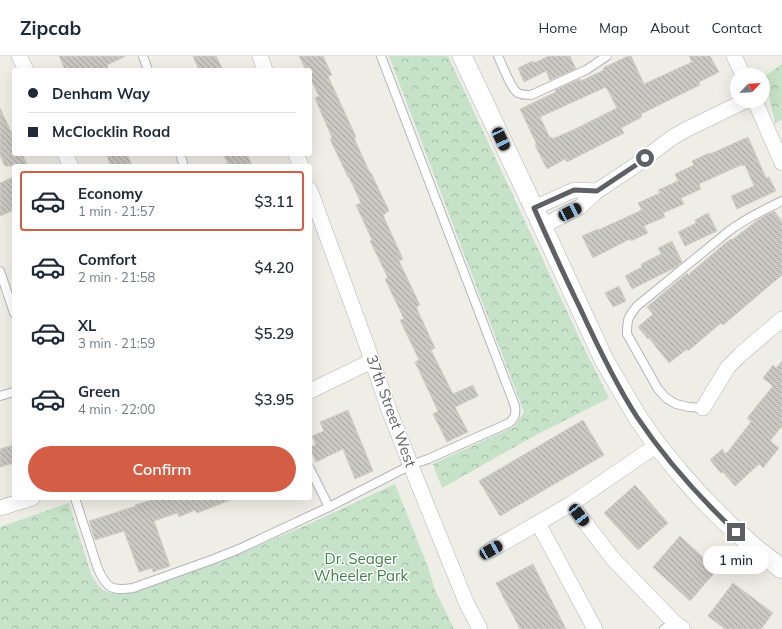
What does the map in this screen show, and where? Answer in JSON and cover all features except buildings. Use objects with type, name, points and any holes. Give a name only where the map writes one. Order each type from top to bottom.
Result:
[{"type":"street","points":[[19,56],[25,68]]},
{"type":"street","points":[[260,56],[264,68]]},
{"type":"street","points":[[462,56],[604,360],[638,418],[657,445],[702,498],[755,548],[782,569]]},
{"type":"street","points":[[734,56],[740,68]]},
{"type":"street","points":[[542,226],[580,207],[597,191],[636,165],[674,136],[730,108]]},
{"type":"street","points":[[758,108],[782,163]]},
{"type":"street","points":[[534,208],[574,190],[597,191]]},
{"type":"street","name":"37th Street West","points":[[312,196],[389,410],[466,602],[480,629]]},
{"type":"street","points":[[704,408],[728,367],[782,319]]},
{"type":"street","points":[[312,389],[372,361]]},
{"type":"street","points":[[491,550],[571,504],[657,445]]},
{"type":"street","points":[[0,508],[26,500]]},
{"type":"street","points":[[571,504],[613,559],[674,627]]},
{"type":"street","points":[[538,523],[595,629]]},
{"type":"lane","points":[[143,56],[147,68]]},
{"type":"lane","points":[[76,500],[103,581],[111,588],[121,590],[133,588],[239,549],[328,507],[411,465],[509,423],[514,419],[516,412],[515,406],[381,56]]},
{"type":"lane","points":[[498,56],[514,89],[518,93],[531,95],[586,70],[607,56]]},
{"type":"lane","points":[[704,408],[676,404],[666,398],[658,389],[628,334],[627,323],[630,315],[636,306],[729,230],[739,223],[782,201]]},
{"type":"lane","points":[[0,271],[12,307]]},
{"type":"lane","points":[[0,396],[12,393]]},
{"type":"lane","points":[[312,473],[328,507]]},
{"type":"green space","points":[[389,56],[448,56],[583,346],[609,398],[534,436],[442,488],[433,464],[514,427],[524,412]]},
{"type":"green space","points":[[782,64],[782,120],[775,123],[770,100],[770,72]]},
{"type":"green space","name":"Dr. Seager Wheeler Park","points":[[395,484],[428,567],[435,590],[454,629],[0,629],[0,527],[69,503],[91,574],[95,581],[106,592],[122,593],[223,561],[311,523]]},
{"type":"route","points":[[645,158],[597,191],[574,190],[534,208],[604,360],[619,388],[657,445],[702,498],[736,532]]}]
